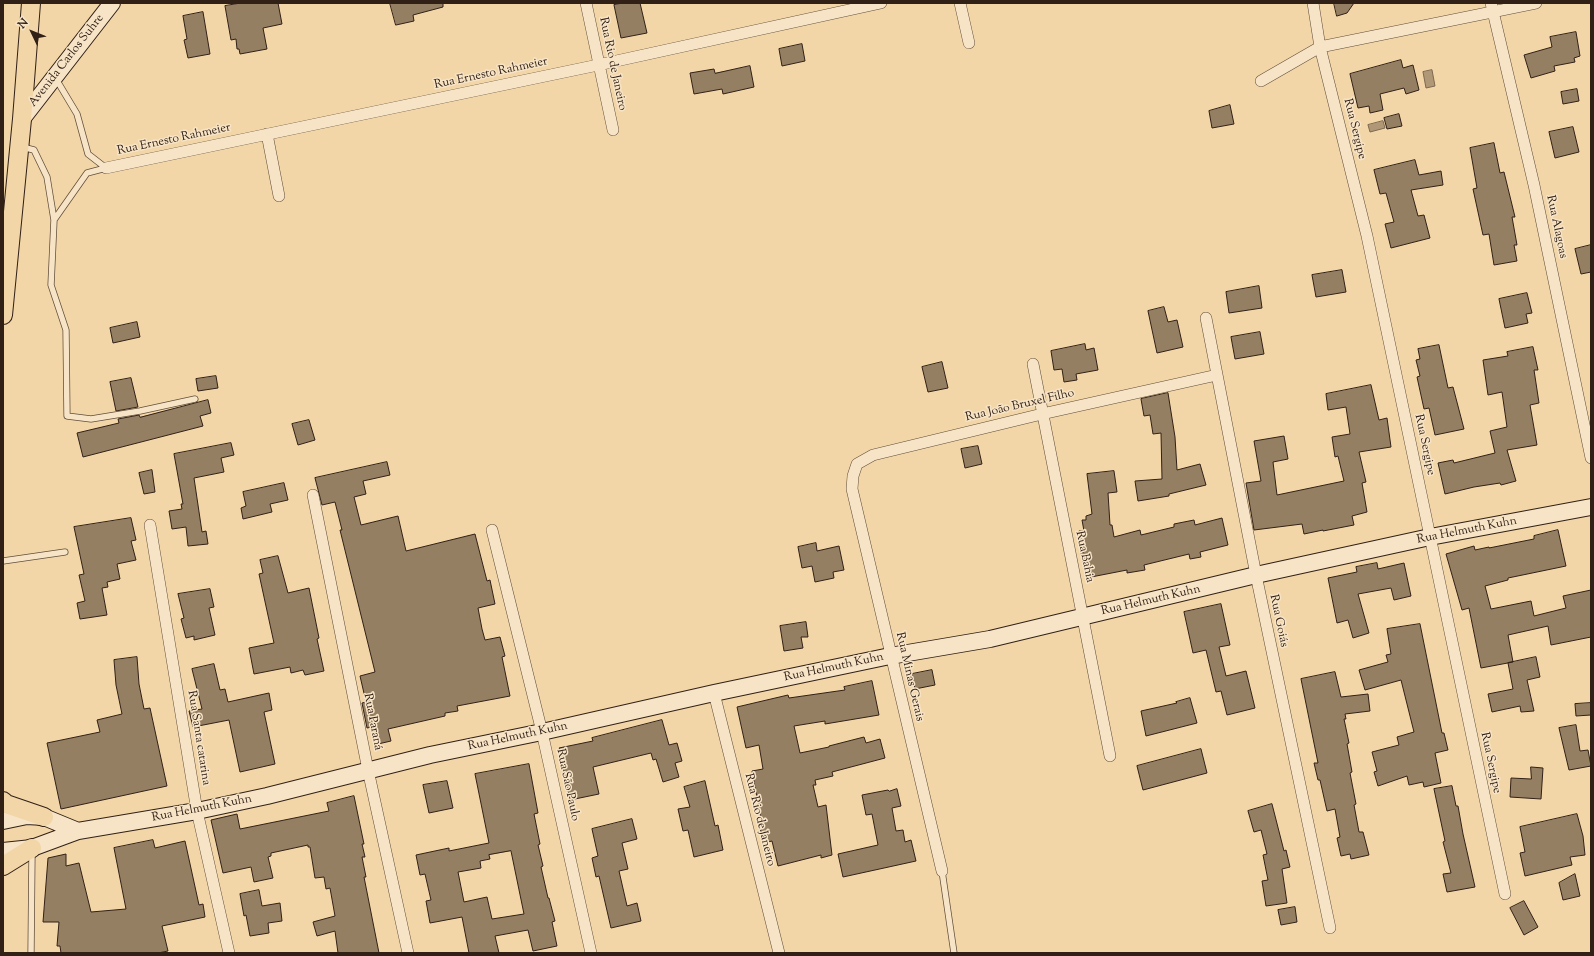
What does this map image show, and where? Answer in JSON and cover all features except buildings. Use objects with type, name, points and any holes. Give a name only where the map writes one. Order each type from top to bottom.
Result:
[{"type":"main road","points":[[3,315],[22,119],[31,3]]},
{"type":"main road","name":"Avenida Carlos Suhre","points":[[22,119],[112,3]]},
{"type":"main road","name":"Rua Helmuth Kuhn","points":[[3,851],[32,848],[78,831],[197,811],[267,796],[368,770],[714,693],[890,656],[990,639],[1166,598],[1256,575],[1430,537],[1591,507]]},
{"type":"main road","points":[[3,802],[78,831]]},
{"type":"main road","points":[[3,821],[27,816],[44,817]]},
{"type":"main road","points":[[3,866],[32,848]]},
{"type":"street","name":"Rua Rio de Janeiro","points":[[586,3],[613,130]]},
{"type":"street","name":"Rua Ernesto Rahmeier","points":[[106,168],[598,65],[881,3]]},
{"type":"street","points":[[960,3],[969,43]]},
{"type":"street","name":"Rua Sergipe","points":[[1313,3],[1320,47],[1367,236],[1505,894]]},
{"type":"street","points":[[1261,81],[1320,47],[1492,8],[1536,3]]},
{"type":"street","name":"Rua Alagoas","points":[[1492,8],[1534,185],[1591,458]]},
{"type":"street","points":[[267,134],[279,196]]},
{"type":"street","name":"Rua Goiás","points":[[1206,318],[1256,575],[1330,928]]},
{"type":"street","name":"Rua Bahia","points":[[1033,364],[1110,756]]},
{"type":"street","name":"Rua João Bruxel Filho","points":[[852,489],[853,476],[857,464],[873,455],[1042,414],[1217,375]]},
{"type":"street","name":"Rua Minas Gerais","points":[[852,489],[890,656],[942,871]]},
{"type":"street","name":"Rua Paraná","points":[[313,495],[368,770],[408,953]]},
{"type":"street","name":"Rua Santa catarina","points":[[150,525],[197,811],[229,953]]},
{"type":"street","name":"Rua São Paulo","points":[[492,530],[542,732],[591,953]]},
{"type":"street","name":"Rua Rio de Janeiro","points":[[714,693],[779,953]]},
{"type":"lane","points":[[55,78],[77,114],[88,154],[106,168]]},
{"type":"lane","points":[[19,147],[34,150],[47,177],[54,220],[51,285],[66,330],[67,416],[91,419],[140,411],[195,399]]},
{"type":"lane","points":[[54,220],[87,173],[106,168]]},
{"type":"lane","points":[[3,561],[65,552]]},
{"type":"lane","points":[[31,953],[32,848]]},
{"type":"lane","points":[[942,871],[954,953]]},
{"type":"shaded area","points":[[1432,70],[1435,86],[1426,88],[1423,72]]},
{"type":"shaded area","points":[[1383,121],[1385,128],[1370,132],[1368,125]]}]
